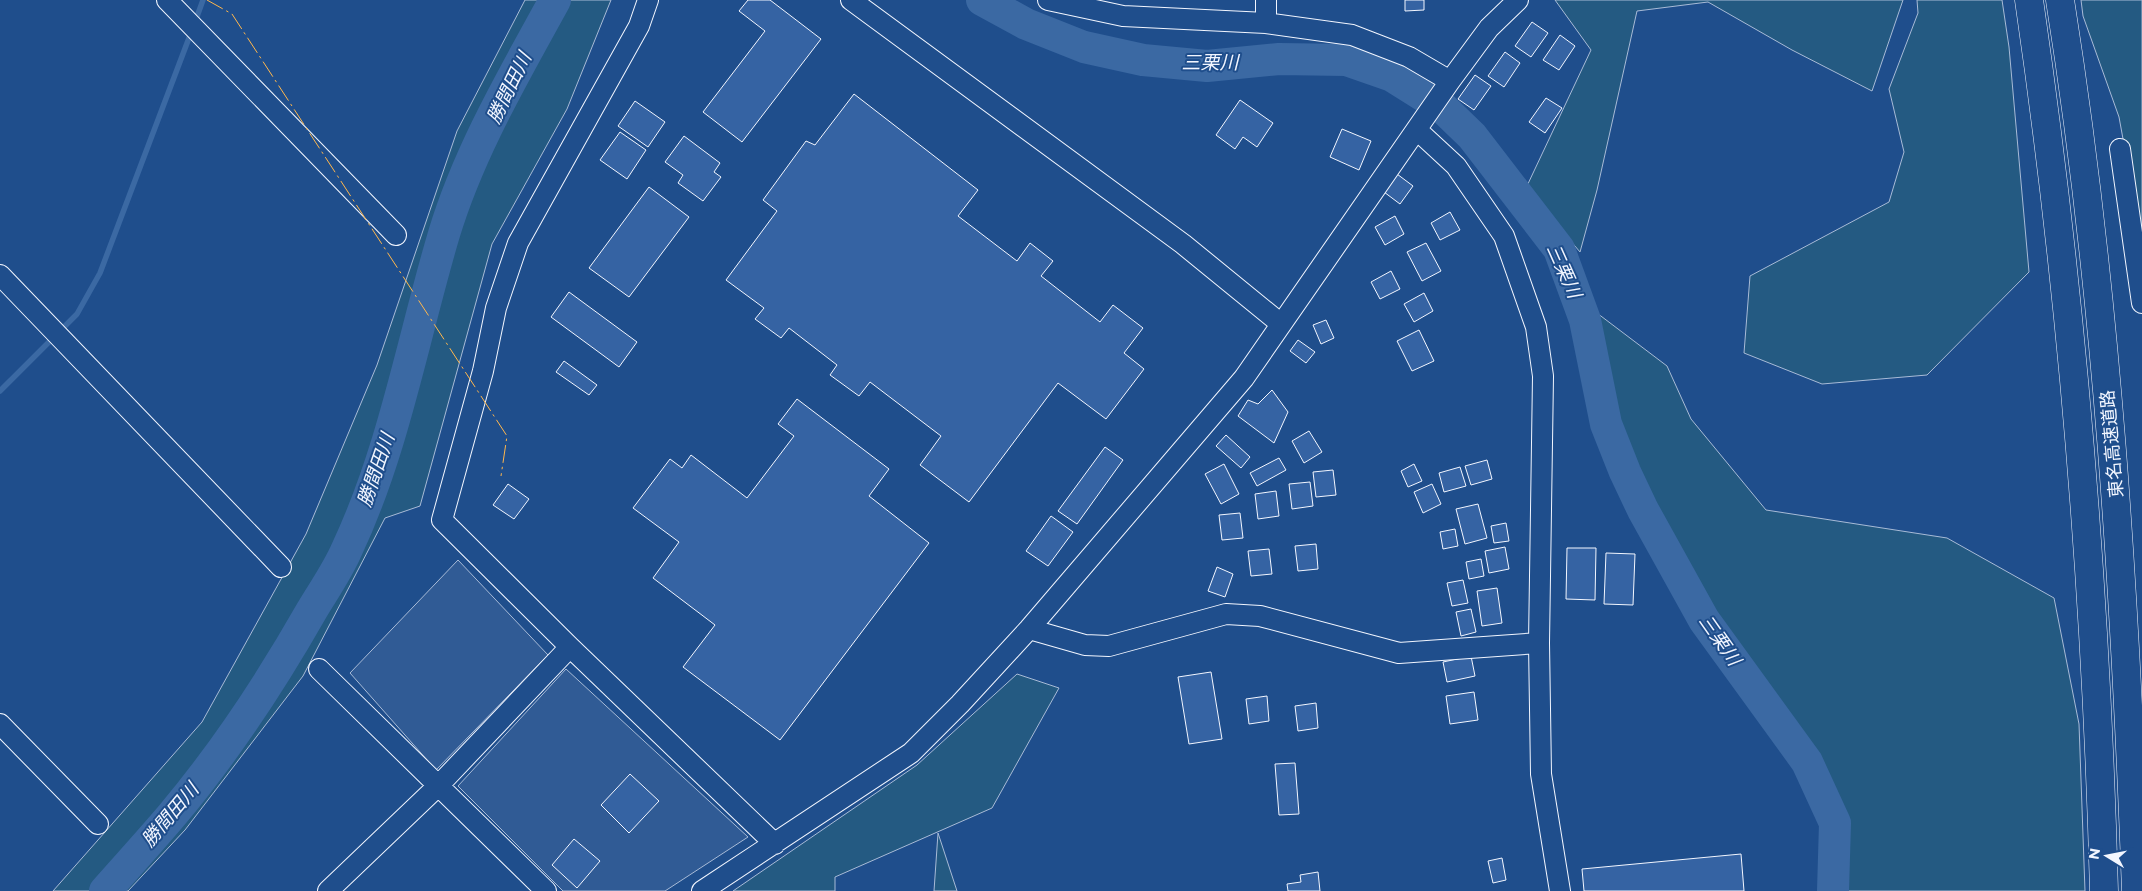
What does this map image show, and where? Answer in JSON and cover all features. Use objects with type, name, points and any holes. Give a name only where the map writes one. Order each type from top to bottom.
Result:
[{"type":"highway","name":"東名高速道路","points":[[2029,0],[2040,76],[2067,305],[2085,518],[2102,803],[2104,891]]},
{"type":"highway","name":"東名高速道路","points":[[2060,0],[2092,235],[2117,507],[2130,720],[2136,891]]},
{"type":"street","points":[[168,0],[396,235]]},
{"type":"street","points":[[648,0],[639,26],[518,243],[496,308],[484,371],[442,520],[570,647],[775,844]]},
{"type":"street","points":[[851,0],[1183,244],[1281,324]]},
{"type":"street","points":[[1048,0],[1123,16],[1266,23],[1352,34],[1409,57],[1450,80]]},
{"type":"street","points":[[1266,0],[1266,23]]},
{"type":"street","points":[[702,891],[911,752],[960,704],[1029,629],[1244,378],[1450,80],[1489,28],[1518,0]]},
{"type":"street","points":[[1417,130],[1456,166],[1504,236],[1536,326],[1543,376],[1539,643],[1541,774],[1560,891]]},
{"type":"street","points":[[2120,149],[2142,303]]},
{"type":"street","points":[[0,275],[281,567]]},
{"type":"street","points":[[1029,629],[1085,645],[1109,646],[1226,614],[1260,616],[1398,653],[1539,643]]},
{"type":"street","points":[[328,891],[440,785],[570,647]]},
{"type":"street","points":[[320,669],[546,891]]},
{"type":"street","points":[[0,724],[98,824]]},
{"type":"shaded area","points":[[525,0],[611,0],[567,109],[492,244],[420,506],[385,518],[303,676],[185,830],[128,891],[53,891],[202,722],[306,534],[377,365],[457,131]]},
{"type":"shaded area","points":[[1555,0],[1903,0],[1872,91],[1792,50],[1708,2],[1637,11],[1597,190],[1580,252],[1526,188],[1591,50]]},
{"type":"shaded area","points":[[1917,0],[2002,0],[2009,47],[2029,272],[1927,375],[1822,384],[1744,353],[1750,276],[1889,202],[1904,152],[1889,89],[1918,13]]},
{"type":"shaded area","points":[[2081,0],[2142,0],[2142,243],[2119,117],[2083,16]]},
{"type":"shaded area","points":[[1585,304],[1667,366],[1691,419],[1766,510],[1947,538],[2054,598],[2079,724],[2085,891],[1835,891],[1825,778],[1730,656],[1625,485]]},
{"type":"shaded area","points":[[458,560],[548,655],[436,770],[350,673]]},
{"type":"shaded area","points":[[566,669],[748,837],[665,891],[563,891],[458,786]]},
{"type":"shaded area","points":[[1017,674],[1059,688],[992,808],[835,877],[835,891],[733,891],[917,765]]},
{"type":"shaded area","points":[[938,833],[957,891],[934,891]]},
{"type":"building","points":[[748,0],[770,0],[821,39],[742,142],[703,112],[765,31],[739,11]]},
{"type":"building","points":[[1405,0],[1424,0],[1424,10],[1405,11]]},
{"type":"building","points":[[1532,22],[1548,33],[1531,57],[1515,46]]},
{"type":"building","points":[[1560,35],[1575,46],[1559,70],[1543,60]]},
{"type":"building","points":[[1505,52],[1520,63],[1504,87],[1488,76]]},
{"type":"building","points":[[1475,75],[1491,86],[1474,110],[1458,99]]},
{"type":"building","points":[[854,94],[978,190],[958,216],[1017,261],[1030,243],[1053,261],[1041,276],[1100,322],[1113,305],[1143,328],[1124,353],[1144,369],[1106,419],[1058,383],[969,502],[920,465],[941,436],[870,382],[859,396],[830,375],[837,365],[789,328],[781,338],[755,319],[764,308],[726,280],[777,211],[763,200],[806,141],[815,145]]},
{"type":"building","points":[[1546,98],[1562,108],[1545,133],[1529,122]]},
{"type":"building","points":[[1240,100],[1273,123],[1257,147],[1243,137],[1235,149],[1216,135]]},
{"type":"building","points":[[635,101],[665,122],[648,147],[618,126]]},
{"type":"building","points":[[1342,129],[1371,141],[1359,170],[1330,157]]},
{"type":"building","points":[[620,132],[646,150],[627,179],[600,160]]},
{"type":"building","points":[[684,136],[720,163],[714,172],[721,177],[703,201],[678,183],[683,175],[665,162]]},
{"type":"building","points":[[1397,174],[1413,186],[1400,204],[1384,192]]},
{"type":"building","points":[[649,187],[689,217],[629,297],[589,268]]},
{"type":"building","points":[[1450,212],[1460,230],[1440,240],[1431,223]]},
{"type":"building","points":[[1395,216],[1404,234],[1385,245],[1375,227]]},
{"type":"building","points":[[1426,243],[1441,271],[1422,281],[1407,252]]},
{"type":"building","points":[[1391,271],[1400,289],[1380,299],[1371,282]]},
{"type":"building","points":[[569,292],[637,342],[619,367],[551,317]]},
{"type":"building","points":[[1424,293],[1433,311],[1414,322],[1404,304]]},
{"type":"building","points":[[1326,320],[1334,338],[1321,344],[1313,325]]},
{"type":"building","points":[[1419,330],[1434,361],[1412,371],[1397,341]]},
{"type":"building","points":[[1298,340],[1315,352],[1306,363],[1290,351]]},
{"type":"building","points":[[564,361],[597,385],[589,395],[556,372]]},
{"type":"building","points":[[1272,390],[1288,412],[1274,443],[1238,416],[1248,400],[1258,404]]},
{"type":"building","points":[[797,399],[889,469],[869,496],[929,543],[780,740],[683,667],[715,625],[653,578],[679,542],[633,508],[670,459],[682,468],[691,455],[747,498],[794,436],[778,424]]},
{"type":"building","points":[[1309,431],[1322,452],[1304,463],[1292,441]]},
{"type":"building","points":[[1226,435],[1250,457],[1241,468],[1216,446]]},
{"type":"building","points":[[1105,447],[1123,460],[1077,524],[1058,511]]},
{"type":"building","points":[[1279,458],[1286,470],[1257,486],[1250,473]]},
{"type":"building","points":[[1487,460],[1492,479],[1471,485],[1465,466]]},
{"type":"building","points":[[1224,464],[1239,494],[1221,504],[1205,474]]},
{"type":"building","points":[[1414,464],[1422,481],[1408,487],[1401,471]]},
{"type":"building","points":[[1460,467],[1466,486],[1444,492],[1439,473]]},
{"type":"building","points":[[1333,470],[1336,495],[1316,497],[1313,472]]},
{"type":"building","points":[[1310,482],[1313,506],[1292,509],[1289,484]]},
{"type":"building","points":[[508,484],[529,499],[514,519],[493,505]]},
{"type":"building","points":[[1432,484],[1441,504],[1423,513],[1414,492]]},
{"type":"building","points":[[1276,491],[1279,516],[1258,519],[1255,494]]},
{"type":"building","points":[[1478,504],[1487,538],[1465,544],[1456,509]]},
{"type":"building","points":[[1240,513],[1243,538],[1222,540],[1219,515]]},
{"type":"building","points":[[1051,516],[1073,532],[1048,566],[1026,551]]},
{"type":"building","points":[[1506,523],[1509,541],[1494,543],[1491,526]]},
{"type":"building","points":[[1455,529],[1458,546],[1443,549],[1440,532]]},
{"type":"building","points":[[1316,544],[1318,569],[1298,571],[1295,546]]},
{"type":"building","points":[[1505,547],[1509,569],[1489,573],[1485,551]]},
{"type":"building","points":[[1567,548],[1596,548],[1595,600],[1566,599]]},
{"type":"building","points":[[1269,549],[1272,574],[1251,576],[1248,551]]},
{"type":"building","points":[[1606,553],[1635,554],[1633,605],[1604,604]]},
{"type":"building","points":[[1481,559],[1484,576],[1469,579],[1466,562]]},
{"type":"building","points":[[1217,567],[1233,574],[1225,597],[1208,591]]},
{"type":"building","points":[[1463,580],[1468,603],[1452,606],[1447,583]]},
{"type":"building","points":[[1497,588],[1502,623],[1482,626],[1477,591]]},
{"type":"building","points":[[1471,609],[1476,632],[1461,636],[1456,612]]},
{"type":"building","points":[[1471,656],[1475,676],[1447,682],[1443,662]]},
{"type":"building","points":[[1211,672],[1222,739],[1189,744],[1178,677]]},
{"type":"building","points":[[1474,692],[1478,720],[1450,724],[1446,696]]},
{"type":"building","points":[[1267,696],[1269,721],[1249,724],[1246,699]]},
{"type":"building","points":[[1316,703],[1318,728],[1298,731],[1295,706]]},
{"type":"building","points":[[1295,763],[1299,814],[1279,815],[1275,764]]},
{"type":"building","points":[[630,774],[659,801],[629,833],[601,805]]},
{"type":"building","points":[[574,839],[600,861],[577,888],[552,865]]},
{"type":"building","points":[[1741,854],[1744,891],[1584,891],[1582,869]]},
{"type":"building","points":[[1502,858],[1506,880],[1493,883],[1488,861]]},
{"type":"building","points":[[1318,872],[1320,891],[1288,891],[1287,884],[1301,882],[1300,875]]},
{"type":"waterway","points":[[195,22],[203,0]]},
{"type":"waterway","name":"勝間田川","points":[[105,891],[192,791],[229,741],[280,664],[343,557],[378,472],[454,203],[493,114],[555,0]]},
{"type":"waterway","name":"三栗川","points":[[982,0],[1026,24],[1084,47],[1143,60],[1207,66],[1279,59],[1346,60],[1392,76],[1443,108],[1472,136],[1559,249],[1585,320],[1606,424],[1625,472],[1643,510],[1704,620],[1807,762],[1835,823],[1833,891]]},
{"type":"waterway","points":[[0,391],[77,314],[100,273],[192,30]]},
{"type":"power","points":[[207,0],[232,14],[507,436],[501,476]]}]
